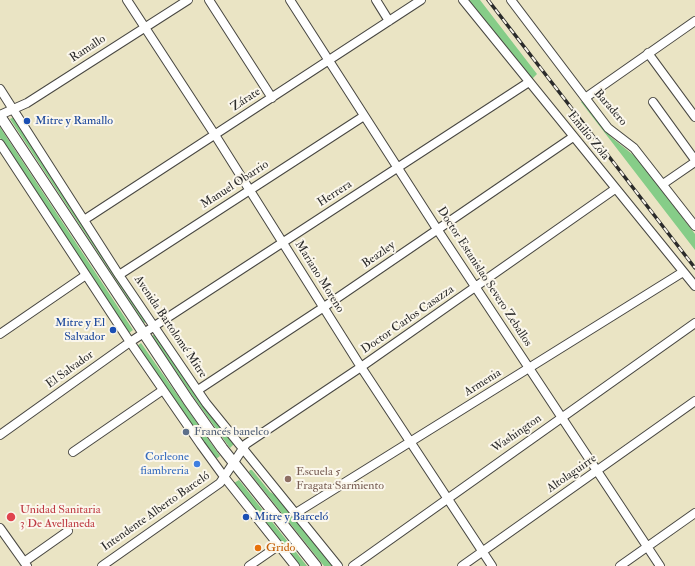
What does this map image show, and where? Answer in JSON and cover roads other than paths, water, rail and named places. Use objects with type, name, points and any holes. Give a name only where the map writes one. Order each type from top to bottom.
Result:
[{"type":"main road","points":[[0,115],[143,334],[188,400],[234,463],[316,566]]},
{"type":"street","name":"Mariano Moreno","points":[[127,0],[215,135],[361,367],[492,566]]},
{"type":"street","name":"Ramallo","points":[[0,115],[14,110],[188,0]]},
{"type":"street","points":[[209,0],[272,98]]},
{"type":"street","name":"Doctor Estanislao Severo Zeballos","points":[[290,0],[437,229],[660,566]]},
{"type":"street","points":[[376,0],[389,21]]},
{"type":"street","name":"Zárate","points":[[84,220],[421,0]]},
{"type":"street","name":"Emilio Zola","points":[[463,0],[695,286]]},
{"type":"street","name":"Baradero","points":[[515,1],[608,128],[634,148],[695,226]]},
{"type":"street","points":[[585,98],[695,21]]},
{"type":"street","points":[[648,53],[695,117]]},
{"type":"street","name":"Herrera","points":[[155,326],[529,82]]},
{"type":"street","name":"Avenida Bartolomé Mitre","points":[[0,89],[119,274],[198,390],[242,448],[338,566]]},
{"type":"street","points":[[653,102],[695,161],[662,184]]},
{"type":"street","name":"Manuel Obarrio","points":[[119,274],[364,116]]},
{"type":"street","name":"Beazley","points":[[198,390],[324,307],[573,137]]},
{"type":"street","points":[[0,144],[130,342],[224,478],[295,566]]},
{"type":"street","name":"Doctor Carlos Casazza","points":[[224,478],[246,444],[361,367],[615,189]]},
{"type":"street","name":"Armenia","points":[[296,513],[683,272]]},
{"type":"street","points":[[0,334],[86,275]]},
{"type":"street","name":"Washington","points":[[353,566],[695,323]]},
{"type":"street","name":"El Salvador","points":[[0,435],[130,342],[155,326]]},
{"type":"street","points":[[73,452],[163,390]]},
{"type":"street","name":"Altolaguirre","points":[[462,566],[695,401]]},
{"type":"street","name":"Intendente Alberto Barceló","points":[[102,566],[224,478]]},
{"type":"street","points":[[620,566],[695,513]]},
{"type":"street","points":[[1,533],[25,564],[68,531]]},
{"type":"street","points":[[249,566],[278,546]]},
{"type":"railway","points":[[488,0],[695,268]]},
{"type":"place","name":"Mitre y Ramallo","points":[[27,121]]},
{"type":"place","name":"Mitre y El Salvador","points":[[113,330]]},
{"type":"place","name":"Francés banelco","points":[[186,432]]},
{"type":"place","name":"Corleone fiambreria","points":[[197,464]]},
{"type":"place","name":"Escuela 5 Fragata Sarmiento","points":[[288,479]]},
{"type":"place","name":"Unidad Sanitaria 3 De Avellaneda","points":[[11,517]]},
{"type":"place","name":"Mitre y Barceló","points":[[246,517]]},
{"type":"place","name":"Grido","points":[[258,548]]}]
